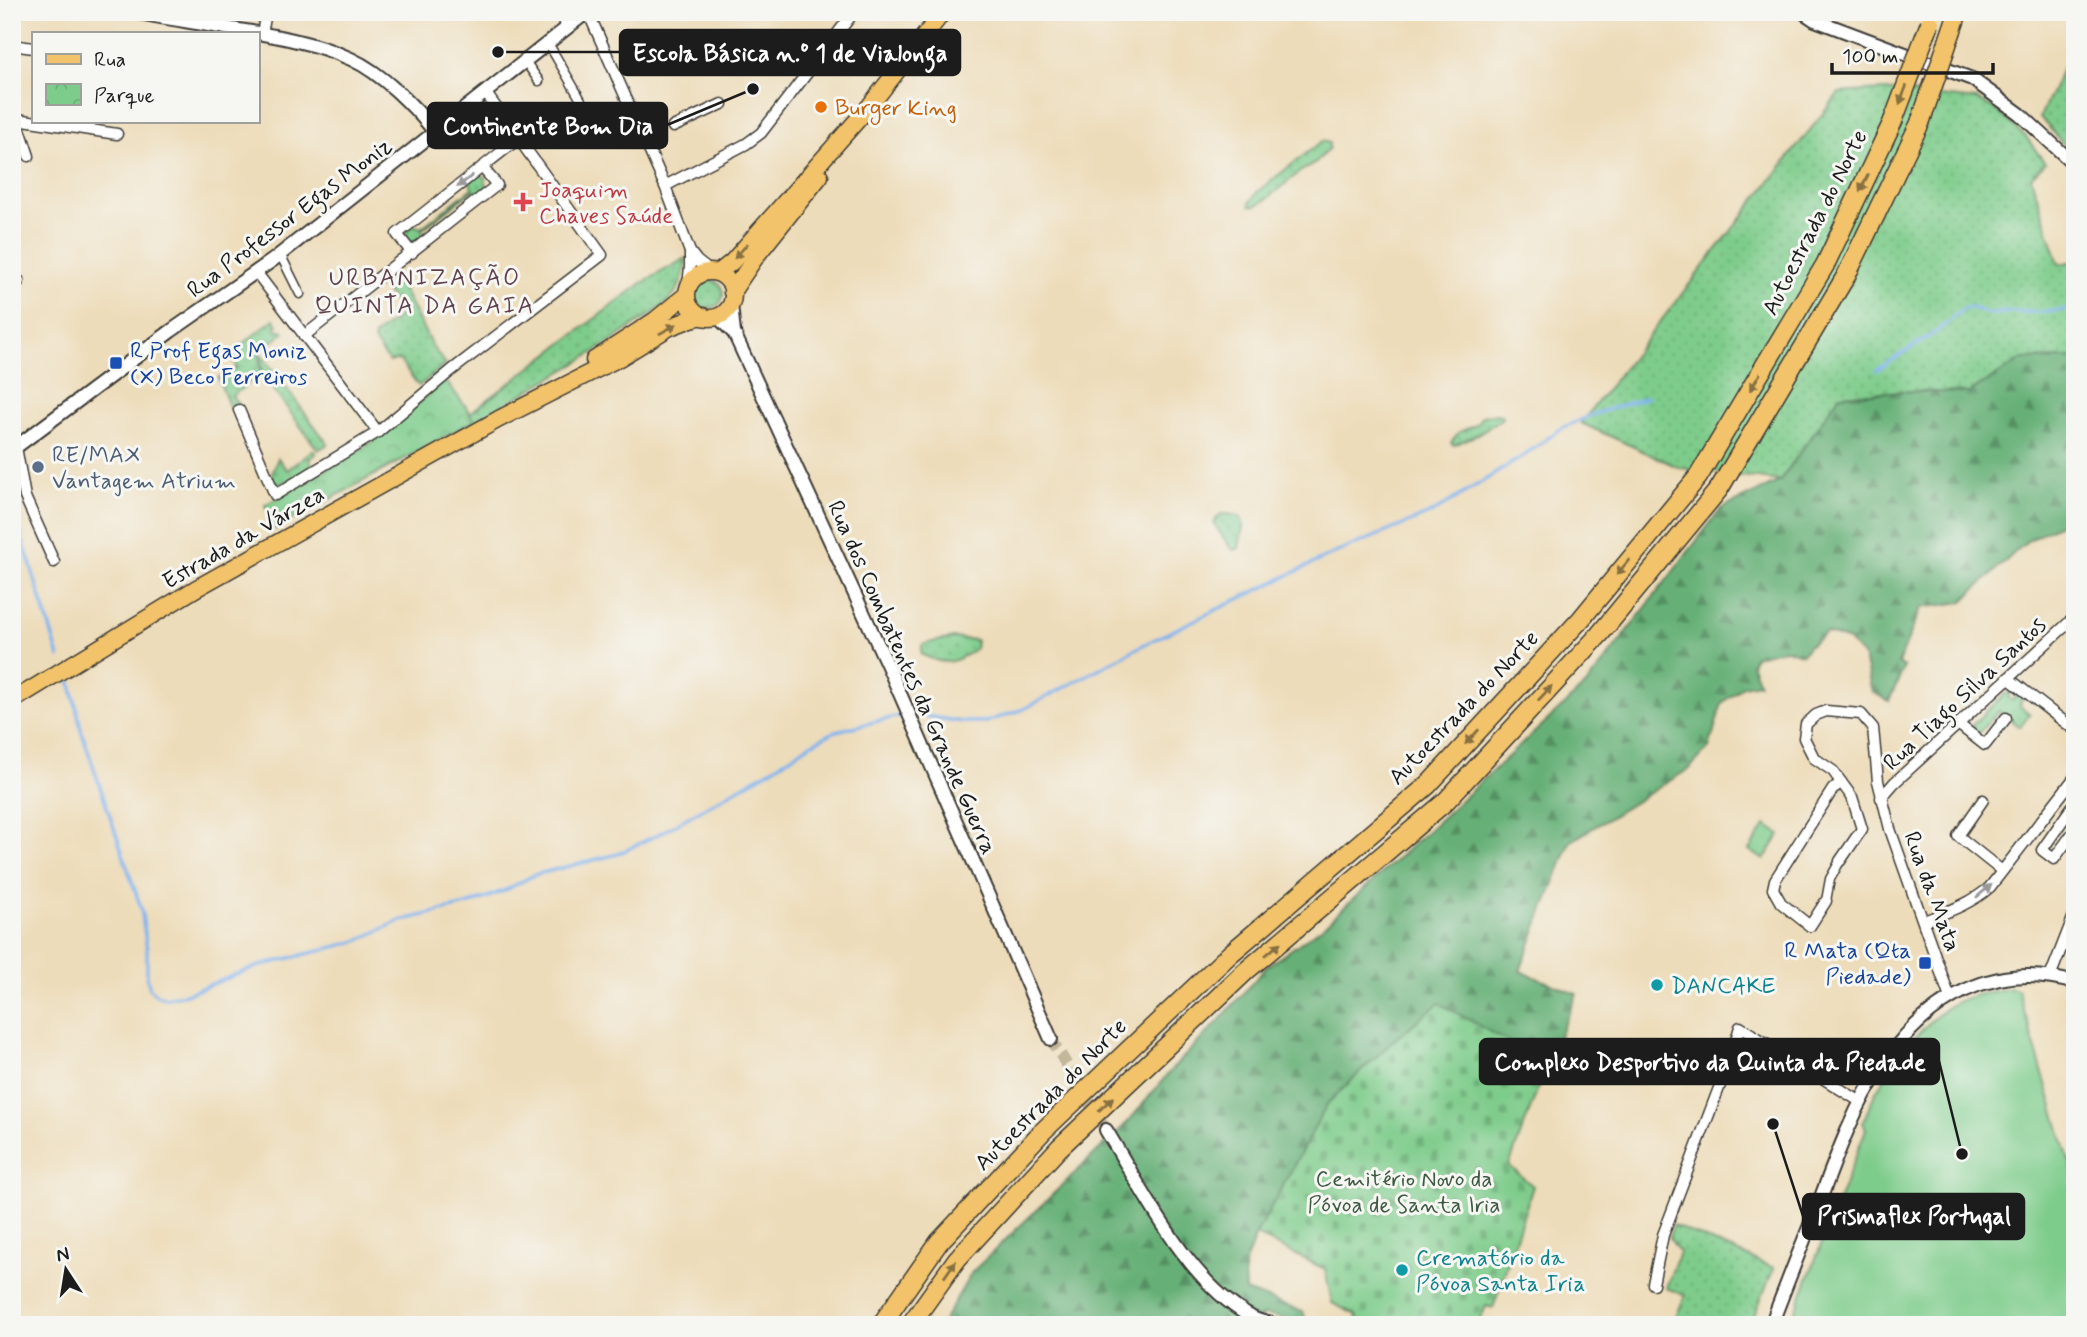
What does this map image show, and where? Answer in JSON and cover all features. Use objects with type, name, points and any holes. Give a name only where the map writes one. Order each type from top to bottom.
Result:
[{"type":"highway","name":"Autoestrada do Norte","points":[[910,1325],[957,1259],[1059,1149],[1246,971],[1445,802],[1599,635],[1719,489],[1846,276],[1920,123],[1958,12]]},
{"type":"highway","name":"Autoestrada do Norte","points":[[881,1325],[939,1242],[1042,1132],[1230,954],[1428,785],[1581,619],[1698,477],[1825,265],[1894,121],[1932,18]]},
{"type":"main road","name":"Estrada da Várzea","points":[[499,419],[654,321],[687,291],[697,275],[715,272],[732,262],[868,108],[943,12]]},
{"type":"main road","name":"Estrada da Várzea","points":[[12,701],[195,589],[499,419],[621,357],[670,327],[723,313],[757,255],[833,160],[868,108]]},
{"type":"main road","points":[[715,272],[729,282],[732,298]]},
{"type":"main road","points":[[687,291],[691,309],[710,316]]},
{"type":"street","points":[[132,12],[243,32]]},
{"type":"street","points":[[262,34],[266,12]]},
{"type":"street","points":[[563,12],[566,28]]},
{"type":"street","points":[[587,12],[649,137],[690,252],[697,261],[715,272]]},
{"type":"street","name":"Rua Professor Egas Moniz","points":[[14,449],[171,331],[280,254],[587,12]]},
{"type":"street","points":[[665,186],[746,144],[761,133],[854,12]]},
{"type":"street","points":[[1803,12],[1815,20],[1972,79],[2021,114],[2075,166]]},
{"type":"street","points":[[259,34],[302,43],[352,59],[419,111],[435,132]]},
{"type":"street","points":[[548,43],[581,100]]},
{"type":"street","points":[[12,45],[32,48]]},
{"type":"street","points":[[525,61],[539,81]]},
{"type":"street","points":[[239,410],[275,495],[378,432],[602,255],[485,92]]},
{"type":"street","points":[[673,127],[722,104]]},
{"type":"street","points":[[12,105],[29,156]]},
{"type":"street","points":[[17,119],[32,121]]},
{"type":"street","points":[[37,122],[117,134]]},
{"type":"street","points":[[412,253],[397,234],[519,139]]},
{"type":"street","points":[[304,335],[497,185],[482,167]]},
{"type":"street","points":[[687,291],[690,252]]},
{"type":"street","points":[[280,254],[300,294]]},
{"type":"street","points":[[256,272],[378,432]]},
{"type":"street","name":"Rua dos Combatentes da Grande Guerra","points":[[732,298],[734,333],[887,664],[1051,1039]]},
{"type":"street","name":"Rua dos Combatentes da Grande Guerra","points":[[710,316],[734,333]]},
{"type":"street","points":[[14,449],[25,497],[54,562]]},
{"type":"street","name":"Rua Tiago Silva Santos","points":[[1881,798],[1894,783],[2075,618]]},
{"type":"street","points":[[2008,678],[2075,730]]},
{"type":"street","name":"Rua da Mata","points":[[1841,782],[1833,771],[1814,758],[1804,738],[1806,724],[1816,715],[1826,712],[1861,714],[1873,728],[1881,798],[1896,850],[1924,920],[1950,998]]},
{"type":"street","points":[[1958,724],[1985,745],[2006,719]]},
{"type":"street","points":[[1924,920],[1961,906],[1982,894],[2075,777]]},
{"type":"street","points":[[1841,782],[1852,797],[1862,830],[1840,861],[1830,879],[1826,901],[1810,926],[1781,903],[1773,889],[1774,880],[1814,817],[1841,782]]},
{"type":"street","points":[[2058,798],[2073,808],[2042,850],[2054,859],[2075,830]]},
{"type":"street","points":[[1983,800],[1958,836],[2002,871]]},
{"type":"street","points":[[2050,977],[2075,913]]},
{"type":"street","points":[[1771,1325],[1839,1150],[1861,1102],[1882,1066],[1905,1035],[1926,1015],[1950,998],[1999,978],[2050,977],[2075,983]]},
{"type":"street","points":[[1653,1284],[1663,1235],[1740,1027],[1861,1102]]},
{"type":"street","points":[[1106,1130],[1161,1221],[1199,1274],[1219,1294],[1252,1318],[1277,1325]]},
{"type":"green space","points":[[2075,41],[2075,158],[2040,117]]},
{"type":"green space","points":[[1882,90],[1977,100],[1992,107],[2026,137],[2045,163],[2031,177],[2059,264],[2075,261],[2075,358],[2023,359],[1969,393],[1906,391],[1840,395],[1780,481],[1680,468],[1581,423],[1839,93]]},
{"type":"green space","points":[[1322,141],[1329,143],[1329,148],[1316,163],[1301,171],[1264,201],[1250,206],[1257,192]]},
{"type":"green space","points":[[481,174],[485,177],[487,188],[481,193],[473,190],[422,230],[424,238],[421,240],[413,242],[408,239],[405,233],[413,225],[421,228],[472,188],[469,179]]},
{"type":"green space","points":[[686,258],[680,284],[661,307],[591,354],[474,421],[470,413],[642,283]]},
{"type":"green space","points":[[709,280],[719,284],[723,294],[719,304],[709,308],[699,304],[695,294],[699,284]]},
{"type":"green space","points":[[399,282],[433,348],[446,364],[419,386],[399,360],[389,362],[374,341],[374,336],[402,314],[386,291]]},
{"type":"green space","points":[[274,319],[278,325],[275,327],[284,333],[259,351],[260,374],[232,396],[240,407],[230,409],[218,378],[237,368],[230,354]]},
{"type":"green space","points":[[261,354],[328,444],[318,450],[262,374]]},
{"type":"green space","points":[[2075,358],[2075,516],[2027,541],[1962,602],[1921,608],[1898,664],[1904,667],[1889,701],[1872,692],[1864,658],[1849,641],[1826,633],[1809,645],[1802,654],[1786,649],[1755,656],[1751,663],[1759,683],[1743,686],[1722,703],[1709,748],[1689,769],[1570,842],[1520,971],[1577,994],[1547,1064],[1439,1004],[1394,1040],[1328,1103],[1256,1235],[1244,1265],[1245,1291],[1303,1312],[1305,1316],[1302,1322],[1264,1315],[1253,1325],[941,1325],[972,1272],[1129,1121],[1172,1069],[1266,967],[1324,926],[1587,684],[1721,509],[1780,481],[1840,395],[1906,391],[1969,393],[2023,359]]},
{"type":"green space","points":[[445,380],[474,421],[275,529],[265,505],[384,434]]},
{"type":"green space","points":[[1497,414],[1502,418],[1497,422],[1472,437],[1454,445],[1451,443],[1459,432],[1476,425],[1482,416]]},
{"type":"green space","points":[[313,450],[316,454],[309,459],[313,465],[283,484],[274,483],[271,476],[278,458],[287,470]]},
{"type":"green space","points":[[1221,514],[1231,514],[1242,519],[1239,548],[1234,550],[1230,547],[1214,524]]},
{"type":"green space","points":[[953,638],[976,640],[975,649],[949,662],[921,654],[922,645]]},
{"type":"green space","points":[[2011,692],[2008,698],[2013,701],[2017,694],[2022,698],[2020,706],[2030,714],[2021,726],[1999,711],[1978,734],[1973,729],[1973,724],[2005,694]]},
{"type":"green space","points":[[1766,825],[1780,834],[1764,860],[1749,850]]},
{"type":"green space","points":[[2013,988],[2018,991],[2075,1180],[2075,1325],[1790,1325],[1866,1129],[1863,1122],[1874,1095],[1886,1076],[1912,1040],[1944,1010],[1969,997]]},
{"type":"green space","name":"Cemitério Novo da Póvoa de Santa Iria","points":[[1439,1003],[1547,1064],[1509,1166],[1533,1186],[1493,1308],[1486,1306],[1478,1325],[1359,1325],[1356,1315],[1332,1303],[1325,1269],[1256,1235],[1328,1103],[1394,1040]]},
{"type":"green space","points":[[1673,1225],[1774,1268],[1750,1325],[1673,1325],[1685,1295],[1666,1288],[1679,1252],[1669,1237]]},
{"type":"waterway","points":[[1877,370],[1939,330],[1965,307],[1992,314],[2051,312],[2075,306]]},
{"type":"waterway","points":[[919,715],[962,722],[986,722],[1024,709],[1147,643],[1335,553],[1432,513],[1525,455],[1562,428],[1594,414],[1648,397]]},
{"type":"waterway","points":[[12,505],[59,657]]},
{"type":"waterway","points":[[69,675],[82,733],[141,908],[150,989],[156,995],[166,998],[186,994],[259,966],[354,942],[400,921],[470,904],[506,890],[534,875],[618,854],[657,835],[836,731],[900,716]]},
{"type":"tunnel","points":[[654,135],[673,127]]},
{"type":"tunnel","points":[[1051,1039],[1106,1130]]},
{"type":"place","name":"Escola Básica n.º 1 de Vialonga","points":[[498,52]]},
{"type":"place","name":"Continente Bom Dia","points":[[753,89]]},
{"type":"place","name":"Burger King","points":[[821,107]]},
{"type":"place","name":"Joaquim Chaves Saúde","points":[[523,202]]},
{"type":"place","name":"R Prof Egas Moniz (X) Beco Ferreiros","points":[[116,363]]},
{"type":"place","name":"RE/MAX Vantagem Atrium","points":[[38,467]]},
{"type":"place","name":"R Mata (Qta Piedade)","points":[[1925,963]]},
{"type":"place","name":"DANCAKE","points":[[1657,985]]},
{"type":"place","name":"Prismaflex Portugal","points":[[1773,1124]]},
{"type":"place","name":"Complexo Desportivo da Quinta da Piedade","points":[[1962,1154]]},
{"type":"place","name":"Crematório da Póvoa Santa Iria","points":[[1402,1270]]},
{"type":"district","name":"URBANIZAÇÃO QUINTA DA GAIA","points":[[425,291]]}]
